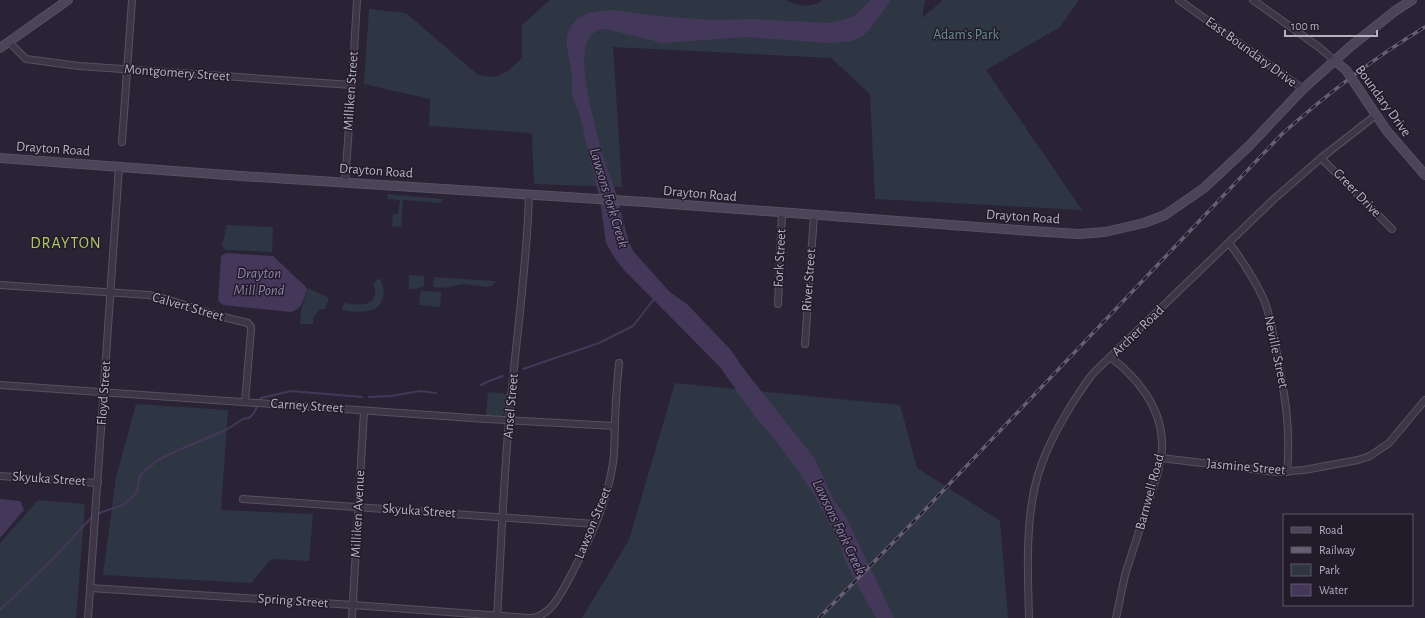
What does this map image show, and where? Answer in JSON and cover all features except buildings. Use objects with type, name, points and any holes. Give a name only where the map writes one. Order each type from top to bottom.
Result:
[{"type":"main road","points":[[0,48],[68,0]]},
{"type":"main road","name":"Drayton Road","points":[[0,158],[589,198],[1079,234],[1105,232],[1144,223],[1164,215],[1204,188],[1249,146],[1303,89],[1394,11],[1412,0]]},
{"type":"main road","name":"Boundary Drive","points":[[1335,61],[1346,70],[1394,139],[1425,175]]},
{"type":"street","points":[[122,142],[132,0]]},
{"type":"street","name":"Milliken Street","points":[[345,182],[357,0]]},
{"type":"street","name":"East Boundary Drive","points":[[1179,0],[1303,89]]},
{"type":"street","points":[[1253,0],[1320,48],[1335,61]]},
{"type":"street","name":"Montgomery Street","points":[[9,42],[26,59],[79,66],[352,85]]},
{"type":"street","name":"Archer Road","points":[[1029,618],[1029,524],[1038,473],[1060,424],[1091,377],[1274,199],[1376,115]]},
{"type":"street","name":"Greer Drive","points":[[1322,158],[1392,229]]},
{"type":"street","name":"Floyd Street","points":[[88,618],[119,167]]},
{"type":"street","name":"Ansel Street","points":[[497,617],[509,420],[519,323],[529,194]]},
{"type":"street","name":"Fork Street","points":[[778,304],[782,213]]},
{"type":"street","name":"River Street","points":[[805,344],[814,215]]},
{"type":"street","name":"Neville Street","points":[[1228,243],[1240,258],[1259,290],[1268,313],[1286,405],[1289,438],[1287,472]]},
{"type":"street","name":"Calvert Street","points":[[0,285],[111,292],[159,297],[248,324],[251,330],[245,402]]},
{"type":"street","name":"Barnwell Road","points":[[1110,357],[1132,376],[1149,399],[1156,413],[1162,434],[1161,458],[1125,575],[1116,618]]},
{"type":"street","name":"Lawson Street","points":[[532,618],[546,613],[556,601],[584,551],[602,506],[609,482],[613,457],[619,362]]},
{"type":"street","name":"Carney Street","points":[[0,385],[364,411],[615,426]]},
{"type":"street","name":"Jasmine Street","points":[[1161,458],[1266,471],[1287,472],[1322,468],[1370,456],[1389,443],[1425,400]]},
{"type":"street","name":"Milliken Avenue","points":[[352,618],[364,411]]},
{"type":"street","name":"Skyuka Street","points":[[0,476],[98,483]]},
{"type":"street","name":"Skyuka Street","points":[[243,499],[595,524]]},
{"type":"street","name":"Spring Street","points":[[90,588],[353,605],[497,617]]},
{"type":"street","points":[[497,617],[529,618]]},
{"type":"green space","name":"Adam's Park","points":[[550,0],[785,0],[794,4],[809,6],[823,0],[925,0],[922,18],[943,0],[1079,0],[1060,27],[986,70],[1082,210],[875,199],[870,94],[831,58],[613,47],[622,187],[534,184],[532,133],[429,126],[430,99],[364,84],[369,9],[406,13],[478,75],[495,77],[508,71],[522,58],[522,25]]},
{"type":"green space","points":[[388,194],[442,199],[441,203],[403,200],[401,227],[392,226],[393,214],[398,214],[400,200],[387,199]]},
{"type":"green space","points":[[227,225],[273,227],[272,252],[225,250],[222,245]]},
{"type":"green space","points":[[409,275],[424,276],[424,287],[409,289]]},
{"type":"green space","points":[[434,277],[496,281],[493,285],[487,287],[464,284],[444,288],[433,287]]},
{"type":"green space","points":[[379,278],[382,283],[384,293],[378,307],[365,312],[342,310],[344,303],[366,304],[373,300],[375,296],[375,288],[373,284]]},
{"type":"green space","points":[[308,288],[329,298],[325,309],[320,309],[313,318],[313,324],[300,324],[301,311]]},
{"type":"green space","points":[[422,291],[441,292],[440,307],[419,305],[420,294]]},
{"type":"green space","points":[[675,383],[900,405],[917,468],[1000,521],[1008,618],[582,618],[629,540]]},
{"type":"green space","points":[[488,392],[508,394],[506,412],[501,416],[486,415]]},
{"type":"green space","points":[[136,404],[228,410],[221,510],[313,514],[309,561],[271,559],[251,583],[103,575],[116,478]]},
{"type":"green space","points":[[38,500],[85,504],[76,618],[0,618],[0,543]]},
{"type":"water","name":"Lawsons Fork Creek","points":[[870,0],[891,0],[870,29],[861,37],[851,41],[830,43],[746,37],[663,43],[606,29],[597,30],[590,36],[586,44],[584,59],[589,101],[601,150],[617,196],[627,235],[633,251],[670,292],[687,304],[731,350],[743,368],[815,459],[832,497],[847,519],[894,618],[876,618],[844,558],[837,536],[810,488],[774,438],[756,418],[720,367],[624,270],[614,257],[606,243],[600,200],[580,116],[572,95],[572,74],[567,47],[567,37],[570,27],[578,18],[588,13],[600,11],[613,10],[657,16],[712,20],[753,19],[829,23],[853,17]]},
{"type":"water","name":"Drayton Mill Pond","points":[[227,253],[273,256],[306,287],[307,290],[300,306],[291,312],[223,305],[218,301],[221,256]]},
{"type":"water","points":[[0,499],[20,501],[24,510],[0,538]]},
{"type":"waterway","points":[[523,369],[599,343],[633,326],[654,299]]},
{"type":"waterway","points":[[481,385],[503,376]]},
{"type":"waterway","points":[[0,610],[48,564],[91,518],[102,512],[123,505],[133,497],[137,491],[140,475],[158,460],[226,430],[243,419],[249,418],[254,413],[261,398],[291,391],[362,397]]},
{"type":"waterway","points":[[369,397],[391,396],[420,391],[436,393]]},
{"type":"railway","points":[[819,618],[919,516],[1282,134],[1351,77],[1387,51],[1425,27]]},
{"type":"district","name":"DRAYTON","points":[[66,243]]}]
